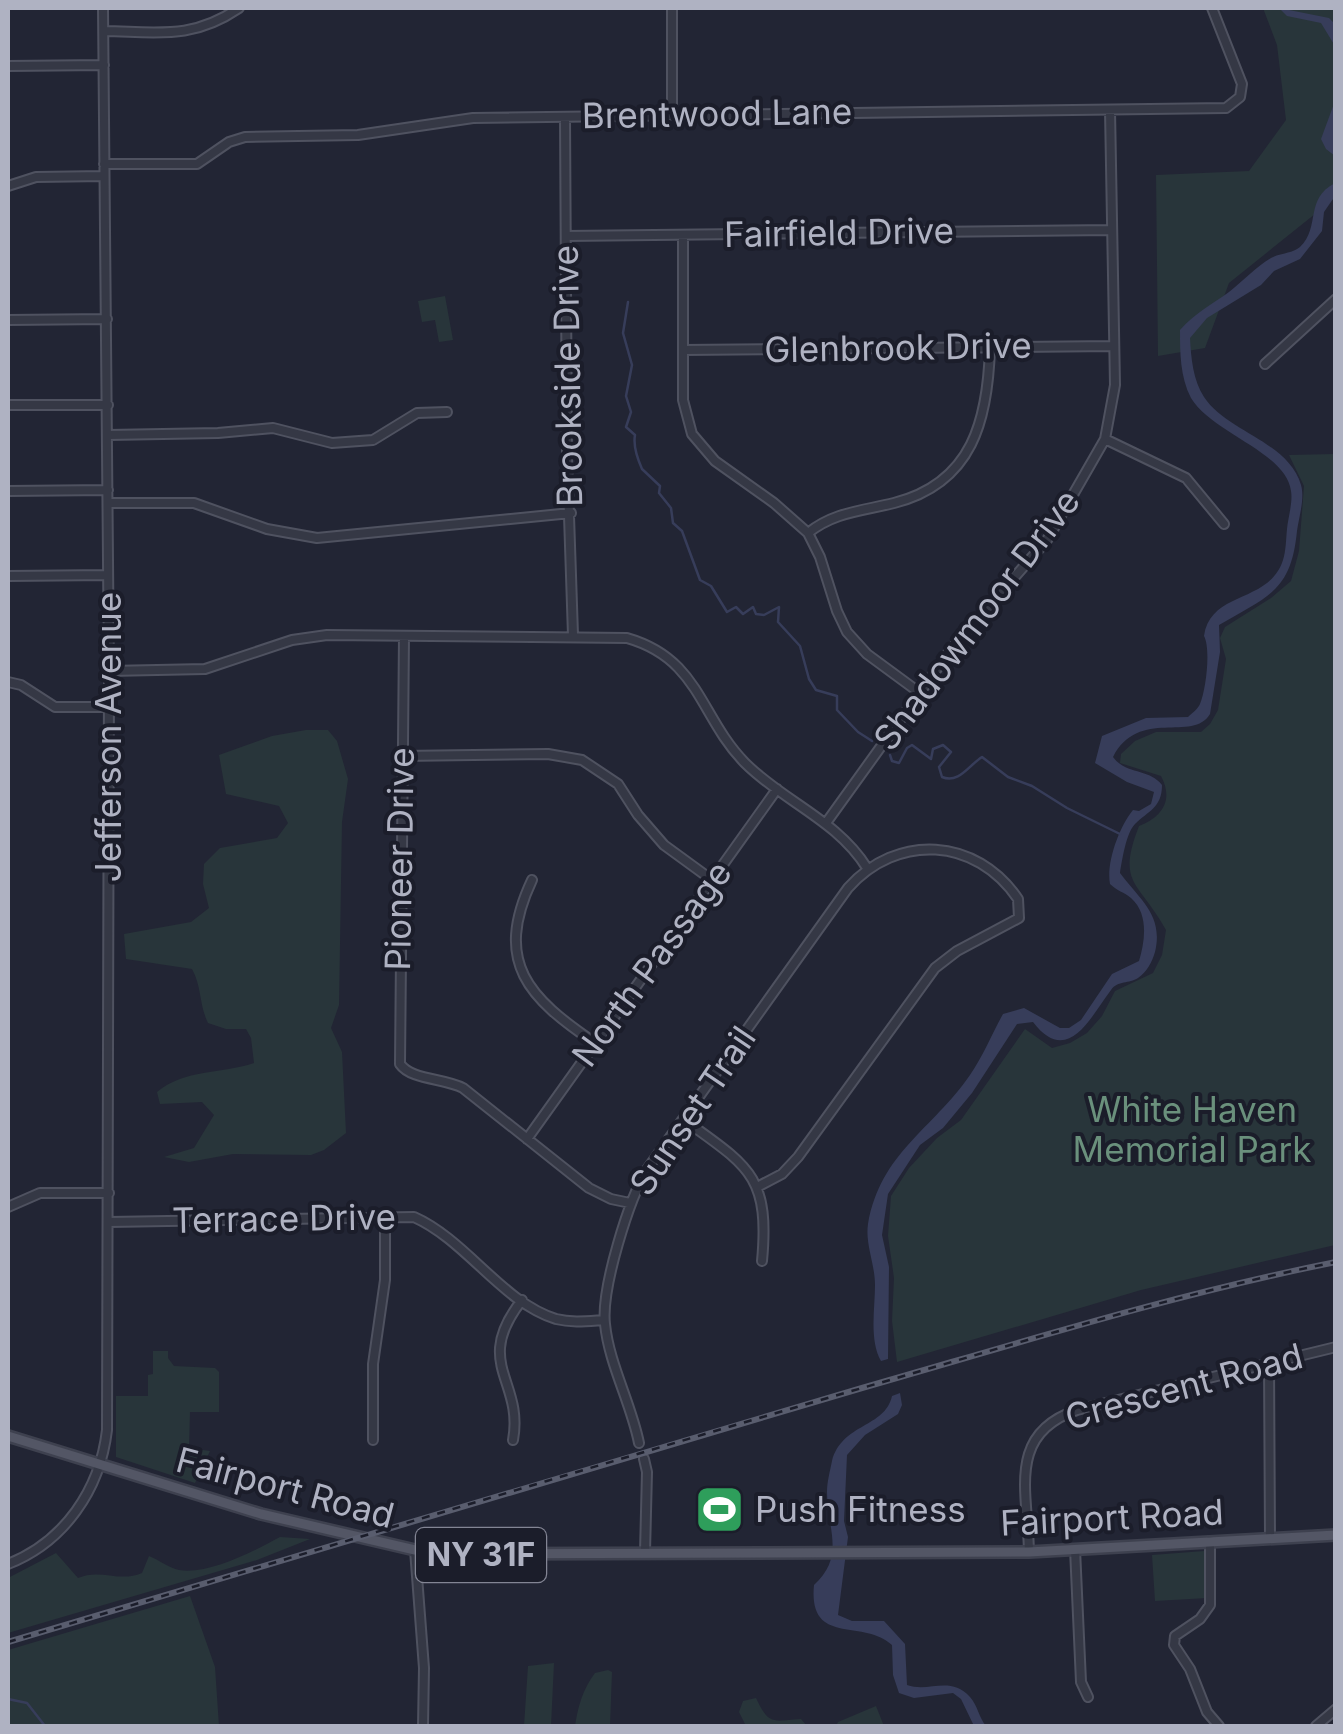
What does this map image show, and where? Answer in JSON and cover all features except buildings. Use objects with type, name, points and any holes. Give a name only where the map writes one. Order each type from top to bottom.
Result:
[{"type":"main road","name":"Fairport Road","points":[[8,1436],[260,1514],[414,1550],[466,1555],[1029,1552],[1336,1535]]},
{"type":"street","name":"Jefferson Avenue","points":[[8,1564],[45,1544],[65,1526],[84,1500],[100,1465],[108,1430],[109,672],[103,8]]},
{"type":"street","points":[[104,32],[194,30],[220,21],[239,8]]},
{"type":"street","points":[[672,8],[672,114]]},
{"type":"street","name":"Brentwood Lane","points":[[104,164],[198,164],[229,142],[245,137],[358,135],[473,118],[1219,108],[1237,101],[1242,90],[1212,8]]},
{"type":"street","points":[[8,66],[104,65]]},
{"type":"street","name":"Shadowmoor Drive","points":[[826,823],[949,652],[1047,540],[1105,439],[1114,395],[1110,110]]},
{"type":"street","name":"Brookside Drive","points":[[565,117],[574,635]]},
{"type":"street","points":[[8,186],[36,177],[104,176]]},
{"type":"street","name":"Fairfield Drive","points":[[566,236],[1112,230]]},
{"type":"street","points":[[683,235],[685,412],[697,443],[808,533],[847,632],[867,654],[920,693]]},
{"type":"street","points":[[1265,364],[1336,299]]},
{"type":"street","points":[[8,320],[107,319]]},
{"type":"street","name":"Glenbrook Drive","points":[[683,350],[1114,346]]},
{"type":"street","points":[[808,533],[835,516],[919,494],[951,472],[981,426],[988,396],[990,347]]},
{"type":"street","points":[[8,406],[108,404]]},
{"type":"street","points":[[108,434],[218,434],[273,428],[332,444],[373,440],[417,413],[447,412]]},
{"type":"street","points":[[1105,439],[1186,478],[1224,524]]},
{"type":"street","points":[[8,490],[108,490]]},
{"type":"street","points":[[108,503],[194,502],[267,529],[317,538],[570,513]]},
{"type":"street","points":[[8,576],[108,574]]},
{"type":"street","points":[[109,672],[205,669],[315,636],[627,638],[672,659],[696,686],[735,752],[851,844],[867,868],[891,856],[919,850],[963,854],[992,870],[1020,903],[1019,918],[947,957],[935,968],[798,1157],[782,1174],[758,1186]]},
{"type":"street","name":"Pioneer Drive","points":[[404,636],[398,1051],[402,1067],[414,1075],[446,1080],[463,1088],[527,1139]]},
{"type":"street","points":[[8,682],[56,707],[109,707]]},
{"type":"street","points":[[401,756],[548,754],[582,760],[618,784],[664,845],[712,880]]},
{"type":"street","name":"North Passage","points":[[527,1139],[777,789]]},
{"type":"street","name":"Sunset Trail","points":[[639,1443],[604,1320],[630,1204],[648,1168],[848,888],[867,868]]},
{"type":"street","points":[[532,880],[516,928],[516,950],[524,975],[554,1015],[595,1043]]},
{"type":"street","points":[[683,1120],[735,1158],[758,1186],[764,1222],[762,1262]]},
{"type":"street","points":[[527,1139],[589,1188],[630,1204]]},
{"type":"street","points":[[8,1207],[40,1192],[109,1192]]},
{"type":"street","points":[[373,1440],[373,1364],[384,1280],[385,1215]]},
{"type":"street","name":"Terrace Drive","points":[[110,1222],[414,1217],[522,1300],[555,1318],[604,1320]]},
{"type":"street","points":[[513,1440],[516,1426],[499,1346],[502,1330],[522,1300]]},
{"type":"street","name":"Crescent Road","points":[[1029,1552],[1026,1460],[1033,1440],[1044,1427],[1078,1410],[1336,1346]]},
{"type":"street","points":[[1268,1363],[1270,1538]]},
{"type":"street","points":[[644,1459],[644,1552]]},
{"type":"street","points":[[1210,1541],[1210,1605],[1174,1642],[1190,1669],[1204,1706],[1218,1726]]},
{"type":"street","points":[[1075,1549],[1081,1682],[1088,1698]]},
{"type":"street","points":[[414,1550],[424,1668],[422,1726]]},
{"type":"street","points":[[1316,1726],[1336,1708]]},
{"type":"green space","points":[[1263,8],[1335,8],[1335,198],[1229,283],[1205,348],[1158,356],[1156,175],[1249,171],[1286,120],[1277,45]]},
{"type":"green space","points":[[445,296],[453,340],[439,342],[435,320],[422,322],[418,301]]},
{"type":"green space","name":"White Haven Memorial Park","points":[[1335,454],[1335,1245],[1141,1290],[897,1362],[888,1236],[891,1196],[909,1168],[937,1138],[961,1120],[1025,1029],[1052,1048],[1070,1043],[1087,1033],[1102,1016],[1115,991],[1153,973],[1162,955],[1166,930],[1134,882],[1130,860],[1139,826],[1164,807],[1165,785],[1161,776],[1120,763],[1121,754],[1135,741],[1156,732],[1201,732],[1210,724],[1218,710],[1226,659],[1220,638],[1225,627],[1291,581],[1299,551],[1304,486],[1289,455]]},
{"type":"green space","points":[[328,730],[337,741],[348,779],[342,822],[339,1005],[331,1028],[342,1052],[346,1133],[311,1155],[233,1154],[189,1162],[164,1157],[194,1148],[214,1115],[202,1102],[160,1104],[157,1092],[179,1079],[254,1063],[251,1038],[246,1029],[226,1029],[208,1023],[192,969],[126,959],[124,934],[191,922],[209,908],[203,884],[204,864],[220,848],[277,838],[288,823],[279,806],[226,794],[219,755],[272,736]]},
{"type":"green space","points":[[153,1351],[168,1351],[174,1366],[215,1368],[219,1372],[219,1412],[190,1412],[189,1448],[210,1451],[195,1483],[116,1457],[116,1396],[148,1396]]},
{"type":"green space","points":[[280,1537],[310,1539],[257,1560],[8,1633],[8,1578],[56,1553],[78,1578],[94,1574],[126,1577],[142,1573],[149,1556],[172,1568],[191,1571],[231,1561]]},
{"type":"green space","points":[[1204,1551],[1207,1598],[1155,1601],[1152,1555]]},
{"type":"green space","points":[[190,1596],[215,1667],[219,1726],[8,1726],[8,1650]]},
{"type":"green space","points":[[554,1663],[551,1726],[524,1726],[528,1666]]},
{"type":"green space","points":[[612,1672],[610,1726],[575,1726],[591,1679],[595,1673]]},
{"type":"green space","points":[[756,1698],[773,1720],[801,1719],[807,1726],[746,1726],[739,1712],[743,1701]]},
{"type":"green space","points":[[876,1706],[884,1726],[836,1726],[838,1722]]},
{"type":"water","points":[[1279,8],[1329,18],[1335,24],[1335,46],[1321,23],[1287,16]]},
{"type":"water","points":[[1335,101],[1335,156],[1321,139]]},
{"type":"water","points":[[1335,183],[1335,196],[1324,212],[1322,231],[1300,259],[1274,271],[1261,285],[1207,318],[1190,338],[1195,376],[1204,397],[1227,419],[1284,458],[1301,485],[1302,502],[1294,551],[1283,580],[1264,599],[1219,625],[1220,652],[1210,714],[1191,726],[1137,733],[1113,757],[1124,767],[1151,776],[1162,785],[1157,804],[1129,834],[1120,873],[1153,918],[1157,939],[1154,956],[1141,976],[1114,987],[1087,1024],[1068,1039],[1046,1035],[1033,1022],[1017,1024],[972,1093],[943,1128],[920,1145],[888,1194],[882,1235],[889,1267],[888,1359],[881,1361],[874,1334],[875,1277],[867,1232],[884,1178],[970,1075],[1003,1014],[1024,1008],[1060,1028],[1069,1028],[1081,1020],[1112,974],[1139,961],[1144,936],[1141,912],[1131,898],[1110,884],[1110,866],[1128,817],[1133,810],[1151,804],[1154,792],[1095,763],[1102,736],[1146,718],[1188,717],[1198,708],[1206,680],[1204,636],[1209,621],[1228,603],[1266,584],[1276,574],[1284,556],[1291,500],[1286,477],[1276,465],[1215,422],[1191,398],[1183,373],[1180,330],[1265,262],[1300,247],[1310,231],[1319,197]]},
{"type":"water","points":[[900,1393],[902,1405],[898,1414],[865,1435],[847,1455],[844,1521],[848,1537],[838,1615],[852,1621],[884,1621],[905,1644],[907,1685],[962,1690],[973,1701],[986,1726],[974,1726],[961,1699],[953,1693],[914,1698],[899,1693],[893,1675],[892,1645],[880,1637],[828,1624],[814,1604],[814,1585],[824,1574],[832,1553],[827,1492],[832,1461],[845,1439],[881,1414],[892,1396]]},
{"type":"waterway","points":[[628,302],[623,333],[632,365],[626,396],[631,412],[626,427],[635,435],[642,469],[660,486],[659,493],[671,508],[673,523],[682,531],[700,580],[711,586],[727,612],[736,607],[743,614],[753,607],[756,614],[764,615],[779,607],[778,622],[800,646],[816,690],[837,696],[837,710],[872,741]]},
{"type":"waterway","points":[[890,755],[892,761],[899,763],[912,745],[931,759],[933,749],[943,745],[951,752],[939,767],[942,777],[948,778],[959,776],[982,757],[1008,777],[1120,834]]},
{"type":"waterway","points":[[8,1699],[27,1703],[45,1726]]},
{"type":"railway","points":[[8,1642],[1039,1337],[1216,1289],[1336,1262]]},
{"type":"place","name":"Push Fitness","points":[[720,1510]]}]
